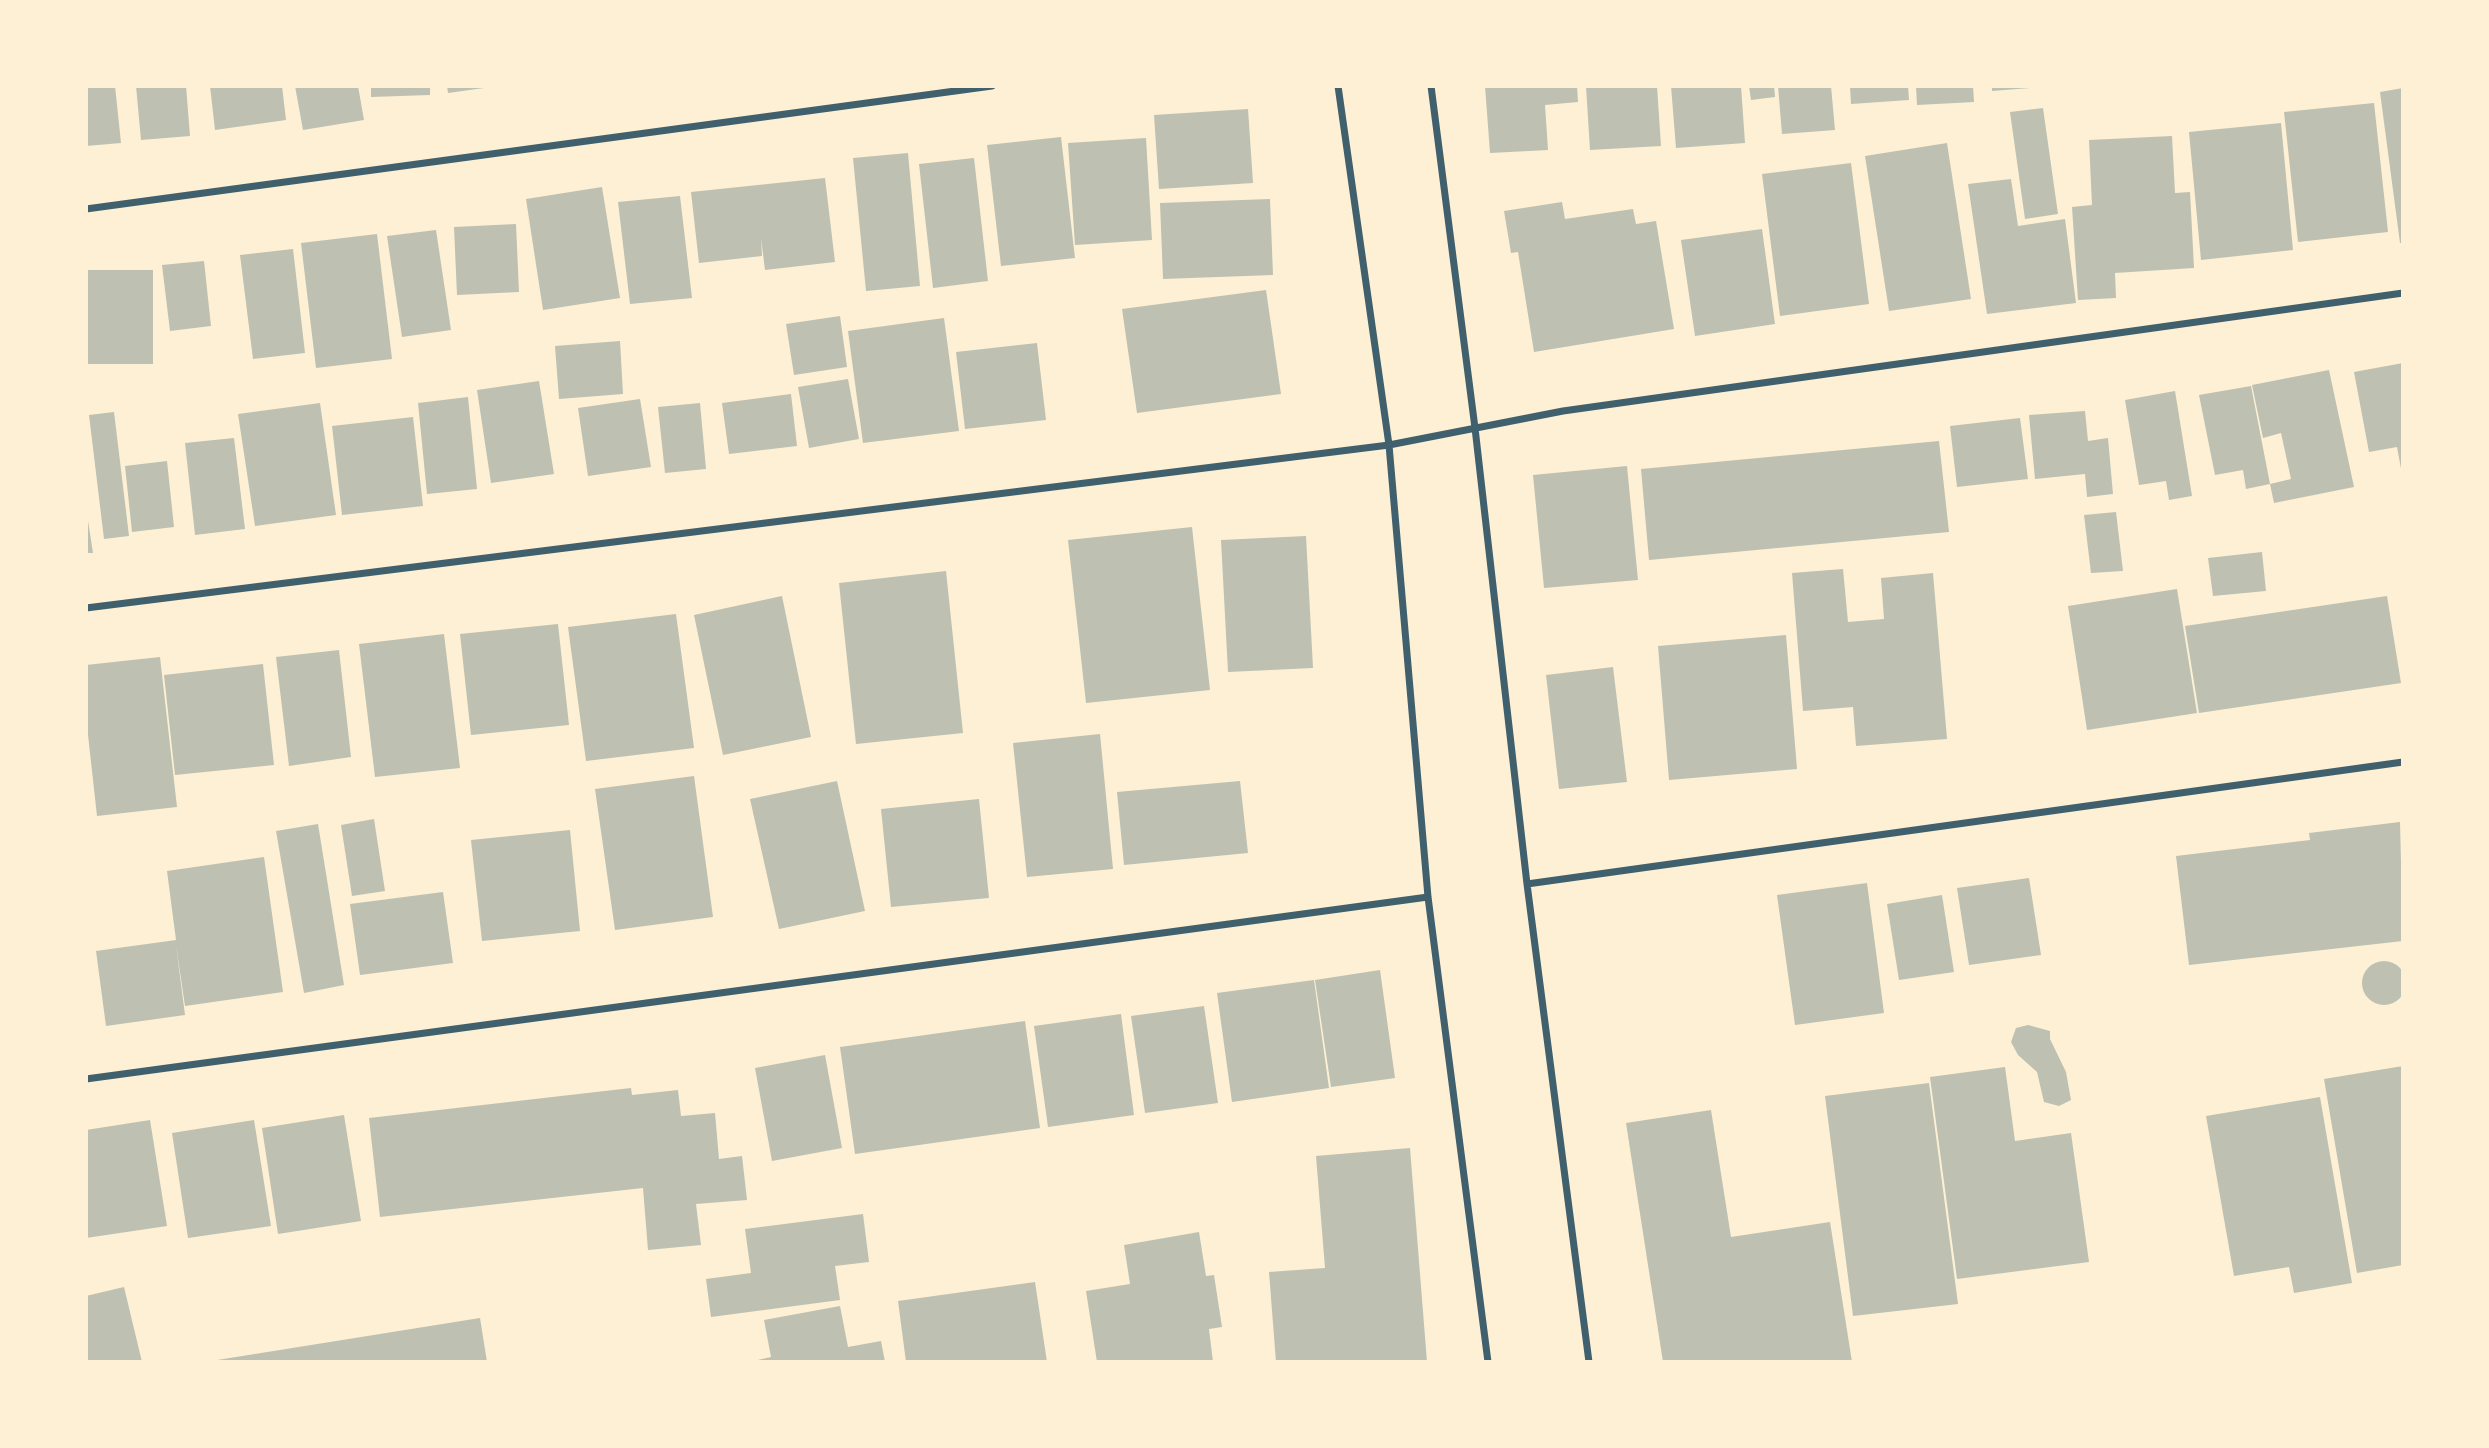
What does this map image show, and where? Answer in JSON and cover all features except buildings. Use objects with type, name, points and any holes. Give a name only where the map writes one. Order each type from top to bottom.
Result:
[{"type":"street","points":[[86,209],[992,86]]},
{"type":"street","points":[[1338,86],[1389,445],[1428,897],[1488,1362]]},
{"type":"street","points":[[1430,86],[1475,428],[1527,884],[1589,1362]]},
{"type":"street","points":[[86,608],[1389,445],[1563,411],[2403,293]]},
{"type":"street","points":[[1527,884],[2403,762]]},
{"type":"street","points":[[86,1079],[1428,897]]}]
